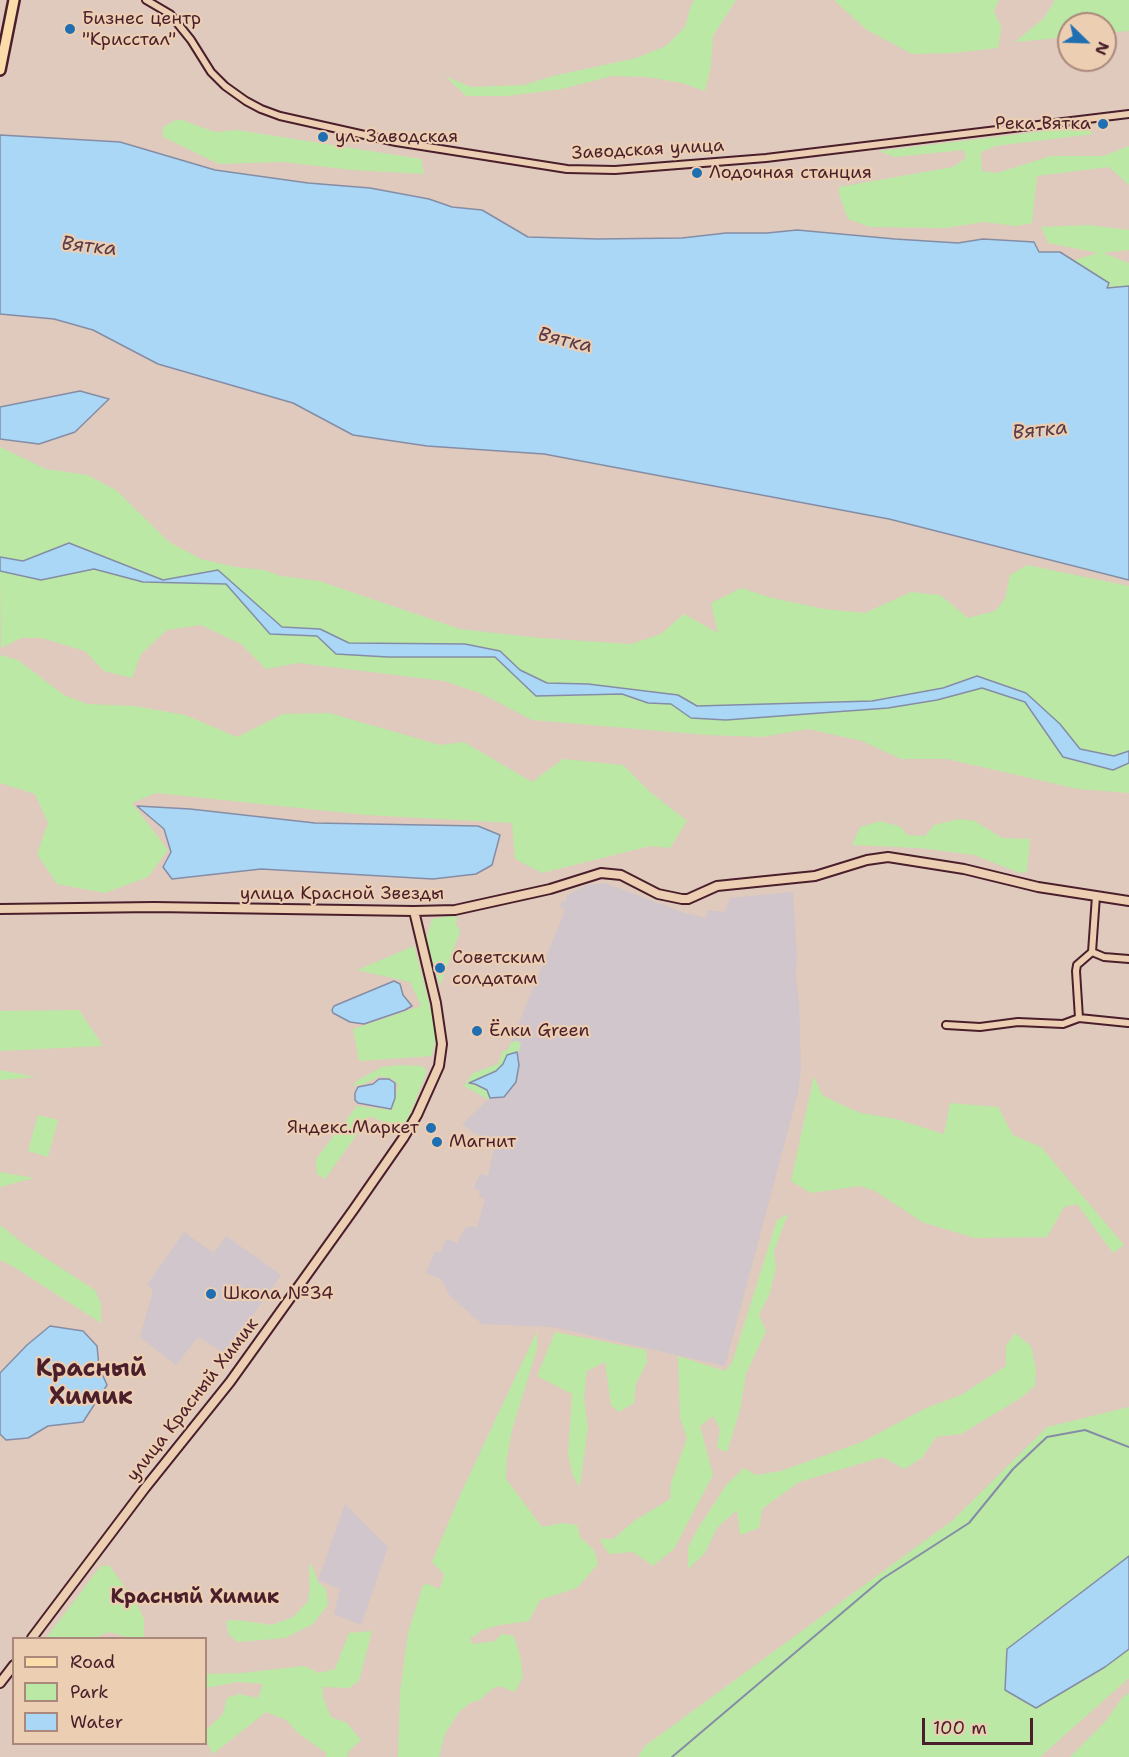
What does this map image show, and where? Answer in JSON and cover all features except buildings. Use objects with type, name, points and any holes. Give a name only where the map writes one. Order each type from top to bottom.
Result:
[{"type":"main road","points":[[0,70],[14,0]]},
{"type":"street","name":"Заводская улица","points":[[146,0],[170,14],[191,40],[214,76],[246,101],[261,109],[280,116],[396,142],[567,169],[615,170],[766,158],[1129,114]]},
{"type":"street","name":"улица Красной Звезды","points":[[0,909],[154,907],[455,910],[550,889],[602,873],[621,875],[649,890],[669,897],[688,899],[717,886],[815,876],[867,860],[888,857],[964,869],[1038,887],[1129,902]]},
{"type":"street","points":[[1079,1018],[1076,971],[1083,959],[1092,952],[1096,896]]},
{"type":"street","name":"улица Красный Химик","points":[[33,1637],[145,1488],[230,1382],[360,1200],[417,1115],[439,1066],[442,1044],[414,911]]},
{"type":"street","points":[[1092,952],[1104,957],[1129,959]]},
{"type":"street","points":[[946,1025],[980,1027],[1018,1022],[1063,1024],[1079,1018],[1128,1023]]},
{"type":"street","points":[[0,1683],[12,1668]]},
{"type":"shaded area","points":[[605,883],[685,913],[706,918],[707,910],[725,912],[730,898],[793,892],[801,1069],[798,1093],[725,1366],[553,1327],[482,1324],[450,1296],[441,1279],[426,1273],[435,1251],[440,1253],[446,1239],[457,1243],[469,1226],[477,1227],[485,1199],[479,1196],[480,1191],[474,1188],[480,1174],[488,1176],[494,1149],[500,1149],[501,1140],[476,1134],[462,1124],[488,1100],[464,1086],[473,1073],[498,1064],[502,1052],[509,1047],[562,918],[565,909],[560,906],[562,901],[566,902],[567,895],[587,885]]},
{"type":"shaded area","points":[[184,1232],[214,1253],[226,1236],[281,1275],[226,1354],[198,1337],[176,1365],[140,1337],[153,1291],[147,1285]]},
{"type":"shaded area","points":[[345,1504],[388,1547],[361,1625],[334,1614],[340,1589],[318,1580]]},
{"type":"green space","points":[[695,0],[736,0],[713,36],[711,66],[705,91],[682,83],[647,77],[612,76],[562,89],[507,96],[466,96],[445,76],[471,87],[524,85],[553,76],[636,58],[666,46],[685,27]]},
{"type":"green space","points":[[834,0],[999,0],[994,11],[1001,27],[998,48],[954,53],[912,54],[867,30]]},
{"type":"green space","points":[[1055,0],[1129,0],[1129,31],[1117,32],[1117,12],[1057,12],[1057,38],[1015,42],[1044,18]]},
{"type":"green space","points":[[176,120],[215,132],[237,130],[421,159],[424,174],[353,170],[283,162],[219,164],[163,137],[163,127]]},
{"type":"green space","points":[[1087,126],[1093,134],[996,146],[981,152],[982,171],[997,173],[1051,156],[1103,156],[1129,146],[1129,185],[1109,167],[1037,176],[1032,223],[1016,226],[984,222],[945,228],[870,227],[848,219],[839,194],[839,187],[953,167],[966,158],[963,150],[895,157],[879,151]]},
{"type":"green space","points":[[1089,225],[1129,230],[1129,250],[1103,253],[1129,263],[1129,286],[1106,288],[1068,268],[1075,260],[1098,253],[1048,243],[1041,227]]},
{"type":"green space","points":[[0,447],[46,469],[87,475],[116,490],[169,542],[201,559],[235,567],[264,570],[281,576],[319,581],[460,629],[539,638],[631,644],[661,634],[684,614],[718,633],[711,603],[741,588],[772,598],[824,609],[865,613],[911,592],[940,595],[968,618],[995,611],[1005,599],[1010,575],[1027,565],[1129,586],[1129,751],[1114,756],[1080,749],[1060,724],[1026,693],[977,676],[943,688],[872,701],[697,706],[678,695],[588,684],[547,683],[520,670],[500,651],[465,644],[349,643],[320,629],[282,627],[218,570],[163,580],[69,543],[23,561],[0,557]]},
{"type":"green space","points":[[94,569],[143,582],[226,584],[270,633],[317,636],[336,654],[388,657],[495,657],[536,696],[622,694],[648,703],[671,704],[691,718],[726,720],[888,708],[937,700],[982,688],[1025,702],[1063,757],[1113,770],[1129,763],[1129,793],[1078,789],[947,759],[901,759],[862,741],[808,729],[762,737],[708,735],[532,720],[480,693],[444,681],[298,663],[266,669],[241,644],[201,625],[167,630],[141,654],[132,678],[104,671],[85,651],[42,638],[21,638],[1,648],[0,571],[41,580]]},
{"type":"green space","points":[[0,655],[18,660],[64,695],[87,704],[134,706],[185,715],[237,737],[283,714],[329,713],[440,745],[464,742],[532,782],[563,759],[623,765],[649,791],[687,821],[670,848],[650,846],[542,873],[515,859],[512,823],[366,815],[156,793],[132,803],[168,850],[148,877],[105,893],[57,884],[37,854],[48,823],[35,794],[0,783]]},
{"type":"green space","points":[[959,819],[975,821],[1002,838],[1030,839],[1027,872],[1020,873],[974,855],[919,848],[852,845],[860,827],[880,821],[901,827],[907,835],[925,836],[934,825]]},
{"type":"green space","points":[[457,917],[456,926],[459,927],[460,932],[440,986],[426,939],[432,919]]},
{"type":"green space","points":[[414,946],[437,1033],[432,1056],[359,1061],[353,1029],[421,1006],[410,982],[357,970]]},
{"type":"green space","points":[[79,1010],[103,1046],[0,1051],[0,1011]]},
{"type":"green space","points":[[511,1042],[521,1043],[519,1051],[507,1055],[503,1064],[496,1071],[471,1083],[487,1090],[489,1100],[464,1086],[473,1073],[498,1064],[502,1052],[509,1048]]},
{"type":"green space","points":[[422,1066],[427,1071],[402,1130],[370,1116],[325,1179],[317,1174],[316,1159],[357,1106],[392,1110],[398,1085],[393,1079],[380,1076],[364,1084],[353,1086],[358,1080],[382,1067]]},
{"type":"green space","points":[[0,1070],[36,1077],[0,1080]]},
{"type":"green space","points":[[814,1076],[822,1095],[842,1105],[861,1113],[896,1119],[944,1134],[950,1103],[998,1107],[1013,1135],[1041,1147],[1124,1245],[1113,1253],[1077,1204],[1064,1207],[1047,1237],[975,1238],[922,1222],[875,1191],[860,1186],[811,1193],[791,1181]]},
{"type":"green space","points":[[38,1115],[58,1120],[48,1157],[28,1151]]},
{"type":"green space","points":[[0,1172],[34,1178],[0,1187]]},
{"type":"green space","points":[[788,1214],[774,1251],[776,1267],[770,1293],[759,1315],[766,1331],[746,1374],[740,1410],[727,1452],[717,1448],[720,1429],[713,1416],[700,1426],[713,1475],[674,1549],[653,1566],[633,1552],[609,1554],[599,1539],[613,1539],[634,1521],[670,1499],[671,1483],[687,1438],[680,1418],[678,1356],[725,1371],[732,1363],[777,1220]]},
{"type":"green space","points":[[0,1225],[24,1244],[95,1290],[101,1304],[101,1323],[0,1260]]},
{"type":"green space","points":[[537,1331],[537,1349],[512,1430],[506,1479],[542,1527],[563,1523],[577,1525],[580,1537],[594,1550],[598,1564],[577,1588],[540,1600],[529,1621],[500,1625],[482,1630],[474,1637],[470,1636],[472,1644],[495,1641],[502,1634],[514,1636],[523,1677],[515,1692],[499,1686],[459,1712],[445,1734],[439,1757],[398,1757],[400,1693],[408,1633],[423,1585],[428,1584],[440,1589],[444,1574],[432,1562],[461,1493]]},
{"type":"green space","points":[[555,1332],[646,1350],[647,1362],[636,1384],[634,1403],[619,1412],[611,1405],[605,1362],[587,1371],[584,1399],[588,1426],[580,1487],[573,1476],[568,1454],[572,1394],[537,1376]]},
{"type":"green space","points":[[1015,1333],[1031,1346],[1036,1368],[1035,1386],[1019,1399],[961,1434],[936,1437],[922,1458],[904,1469],[883,1457],[799,1482],[762,1509],[759,1528],[740,1535],[737,1510],[717,1528],[705,1553],[688,1569],[688,1548],[697,1530],[727,1484],[744,1468],[756,1475],[781,1471],[862,1442],[926,1408],[961,1395],[1006,1366],[1006,1346]]},
{"type":"green space","points":[[1129,1407],[1129,1678],[1040,1757],[638,1757],[645,1746],[953,1520],[1047,1427]]},
{"type":"green space","points":[[311,1563],[318,1582],[326,1589],[328,1605],[313,1624],[285,1638],[238,1642],[229,1635],[226,1621],[237,1620],[272,1625],[293,1617],[308,1601]]},
{"type":"green space","points":[[109,1565],[137,1604],[144,1619],[144,1637],[126,1637],[109,1632],[97,1637],[47,1637],[100,1567]]},
{"type":"green space","points":[[372,1631],[359,1681],[349,1688],[323,1687],[323,1697],[331,1717],[347,1723],[361,1740],[349,1751],[347,1757],[326,1757],[326,1753],[298,1733],[286,1720],[266,1712],[213,1754],[207,1743],[207,1729],[223,1714],[227,1698],[239,1694],[258,1698],[263,1684],[237,1682],[207,1688],[207,1674],[241,1673],[304,1666],[319,1673],[335,1669],[349,1633]]},
{"type":"green space","points":[[1129,1693],[1129,1757],[1070,1757],[1105,1722],[1122,1698]]},
{"type":"water","name":"Вятка","points":[[0,135],[120,142],[215,170],[308,183],[370,188],[429,199],[452,207],[482,210],[528,237],[682,238],[726,233],[797,230],[958,243],[983,239],[1034,242],[1039,252],[1060,252],[1109,283],[1107,288],[1129,286],[1129,580],[889,519],[544,454],[427,446],[353,435],[293,403],[158,364],[93,330],[54,319],[0,314]]},
{"type":"water","points":[[80,391],[109,399],[75,432],[39,444],[0,439],[0,407]]},
{"type":"water","points":[[69,543],[163,580],[218,570],[282,627],[320,629],[349,643],[465,644],[500,651],[520,670],[547,683],[588,684],[678,695],[697,706],[872,701],[943,688],[977,676],[1026,693],[1060,724],[1080,749],[1114,756],[1129,751],[1129,763],[1113,770],[1063,757],[1025,702],[982,688],[937,700],[888,708],[726,720],[691,718],[671,704],[648,703],[622,694],[536,696],[495,657],[388,657],[336,654],[317,636],[270,634],[226,584],[143,582],[94,569],[41,580],[0,571],[0,557],[23,561]]},
{"type":"water","points":[[137,806],[190,809],[315,823],[478,826],[500,835],[492,865],[476,874],[433,879],[261,869],[172,879],[163,867],[171,852],[164,829]]},
{"type":"water","points":[[394,981],[400,984],[403,995],[412,1006],[364,1024],[350,1022],[333,1013],[334,1006]]},
{"type":"water","points":[[517,1052],[519,1065],[516,1082],[504,1097],[490,1098],[487,1090],[469,1083],[496,1071],[503,1064],[507,1055]]},
{"type":"water","points":[[379,1079],[389,1079],[395,1083],[395,1098],[391,1109],[358,1103],[355,1100],[358,1087],[373,1084]]},
{"type":"water","points":[[50,1326],[83,1331],[97,1346],[99,1367],[107,1385],[83,1422],[48,1426],[28,1438],[6,1440],[0,1434],[0,1373],[27,1345]]},
{"type":"water","points":[[1129,1556],[1129,1649],[1105,1667],[1036,1708],[1005,1690],[1007,1649]]},
{"type":"waterway","points":[[672,1757],[882,1579],[969,1523],[1013,1469],[1047,1437],[1085,1430],[1129,1447]]},
{"type":"place","name":"Бизнес центр \"Крисстал\"","points":[[70,29]]},
{"type":"place","name":"Река Вятка","points":[[1103,124]]},
{"type":"place","name":"ул. Заводская","points":[[323,137]]},
{"type":"place","name":"Лодочная станция","points":[[697,173]]},
{"type":"place","name":"Советским солдатам","points":[[440,968]]},
{"type":"place","name":"Ёлки Green","points":[[477,1031]]},
{"type":"place","name":"Яндекс.Маркет","points":[[431,1128]]},
{"type":"place","name":"Магнит","points":[[437,1142]]},
{"type":"place","name":"Школа №34","points":[[211,1294]]},
{"type":"district","name":"Красный Химик","points":[[91,1384]]},
{"type":"district","name":"Красный Химик","points":[[195,1598]]}]
